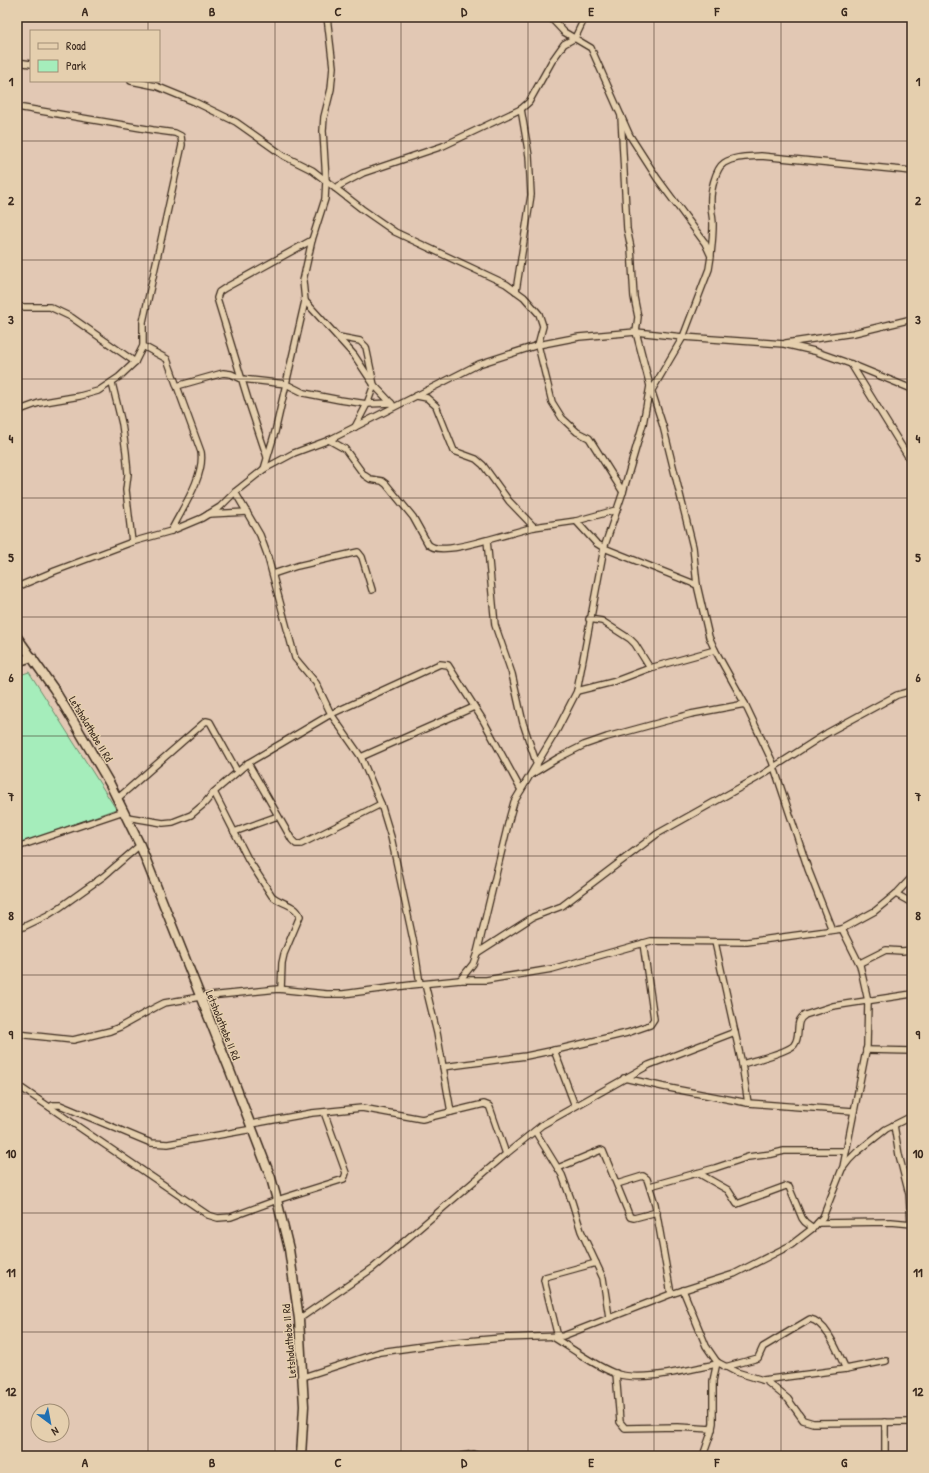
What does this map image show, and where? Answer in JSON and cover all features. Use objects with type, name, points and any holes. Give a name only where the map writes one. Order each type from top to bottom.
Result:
[{"type":"street","points":[[264,469],[275,432],[305,301],[303,281],[312,240],[325,199],[326,181],[323,131],[324,117],[331,88],[333,67],[327,17]]},
{"type":"street","points":[[550,17],[564,32],[591,48],[630,136],[705,243],[711,256]]},
{"type":"street","points":[[335,188],[363,173],[443,146],[521,109],[529,102],[552,61],[564,44],[575,38],[585,17]]},
{"type":"street","points":[[17,62],[30,64]]},
{"type":"street","points":[[135,82],[163,89],[195,102],[236,122],[284,156],[312,170],[395,232],[506,284],[524,297],[538,314],[543,326],[538,345],[548,391],[557,412],[569,426],[589,438],[623,492]]},
{"type":"street","points":[[17,107],[175,133],[181,136],[182,145],[143,322],[142,346],[135,362],[112,383],[98,391],[80,396],[39,403],[17,411]]},
{"type":"street","points":[[516,291],[531,195],[529,156],[521,109]]},
{"type":"street","points":[[621,116],[627,229],[631,248],[634,297],[638,317],[636,332],[663,426],[693,547],[697,585],[709,638],[745,704],[774,768],[808,870],[832,930]]},
{"type":"street","points":[[460,980],[472,964],[477,953],[514,802],[532,774],[570,706],[576,691],[604,548],[623,492],[643,424],[651,388],[683,337],[709,270],[713,231],[711,204],[712,191],[719,169],[723,164],[729,161],[761,156],[912,171]]},
{"type":"street","points":[[267,457],[253,418],[217,298],[219,292],[312,240]]},
{"type":"street","points":[[305,301],[339,337],[354,355],[374,384],[392,405]]},
{"type":"street","points":[[17,307],[50,307],[71,317],[135,362]]},
{"type":"street","points":[[784,344],[854,333],[912,319]]},
{"type":"street","points":[[17,587],[132,542],[170,531],[208,514],[220,507],[264,469],[294,453],[329,440],[355,427],[392,405],[417,396],[479,364],[538,345],[579,337],[636,332],[784,344],[814,351],[851,364],[912,389]]},
{"type":"street","points":[[339,337],[360,341],[366,346],[374,384],[368,404],[355,427]]},
{"type":"street","points":[[142,346],[167,359],[202,458],[200,472],[197,479],[170,531]]},
{"type":"street","points":[[851,364],[912,463]]},
{"type":"street","points":[[177,386],[223,373],[231,374],[242,379],[286,384],[304,393],[368,404],[392,405]]},
{"type":"street","points":[[112,383],[122,424],[126,452],[128,474],[126,490],[132,542]]},
{"type":"street","points":[[417,396],[427,398],[436,406],[454,450],[476,459],[509,501],[534,527]]},
{"type":"street","points":[[329,440],[345,449],[364,475],[382,481],[386,484],[413,517],[431,548],[458,547],[534,527],[576,521],[616,510]]},
{"type":"street","points":[[236,492],[260,536],[273,574],[295,658],[316,683],[330,714],[360,757],[380,804],[393,845],[423,984],[443,1067],[451,1112]]},
{"type":"street","points":[[208,514],[247,512]]},
{"type":"street","points":[[576,521],[596,543],[604,548],[697,585]]},
{"type":"street","points":[[487,540],[495,625],[512,674],[523,723],[537,765]]},
{"type":"street","points":[[273,574],[297,566],[358,552],[362,557],[372,590]]},
{"type":"street","points":[[589,620],[602,621],[630,638],[650,668]]},
{"type":"street","name":"Letsholathebe II Rd","points":[[17,637],[54,689],[126,814],[140,845],[252,1126],[277,1200],[292,1266],[299,1319],[303,1377],[304,1406],[301,1456]]},
{"type":"street","points":[[576,691],[620,680],[650,668],[715,650]]},
{"type":"street","points":[[17,662],[32,657]]},
{"type":"street","points":[[17,847],[126,814],[163,823],[182,819],[198,810],[214,792],[248,763],[330,714],[440,664],[448,665],[474,706],[521,790]]},
{"type":"street","points":[[477,953],[533,917],[566,904],[657,834],[774,768],[827,733],[897,695],[912,691]]},
{"type":"street","points":[[532,774],[578,748],[607,737],[691,714],[745,704]]},
{"type":"street","points":[[360,757],[474,706]]},
{"type":"street","points":[[118,798],[206,721],[210,722],[237,771]]},
{"type":"street","points":[[248,763],[292,840],[299,845],[380,804]]},
{"type":"street","points":[[214,792],[248,859],[272,896],[276,900],[296,910],[300,916],[284,954],[282,963],[281,989]]},
{"type":"street","points":[[234,832],[278,816]]},
{"type":"street","points":[[17,930],[48,915],[104,876],[140,845]]},
{"type":"street","points":[[17,1034],[73,1040],[120,1027],[164,1003],[200,997],[281,989],[334,994],[460,980],[486,980],[552,969],[651,941],[751,942],[795,934],[842,929],[875,911],[896,894],[912,877]]},
{"type":"street","points":[[896,894],[912,903]]},
{"type":"street","points":[[303,1377],[380,1352],[392,1350],[502,1338],[556,1337],[568,1334],[671,1294],[734,1274],[791,1245],[813,1228],[827,1209],[842,1169],[866,1050],[868,1001],[860,963],[842,929]]},
{"type":"street","points":[[715,942],[742,1064],[748,1103]]},
{"type":"street","points":[[443,1067],[512,1058],[554,1050],[627,1033],[653,1023],[654,1019],[643,943]]},
{"type":"street","points":[[860,963],[886,950],[912,950]]},
{"type":"street","points":[[742,1064],[792,1047],[798,1037],[798,1021],[805,1015],[833,1006],[912,994]]},
{"type":"street","points":[[299,1319],[373,1268],[535,1131],[575,1106],[657,1061],[735,1032]]},
{"type":"street","points":[[554,1050],[575,1106]]},
{"type":"street","points":[[866,1050],[912,1051]]},
{"type":"street","points":[[624,1078],[748,1103],[853,1111]]},
{"type":"street","points":[[17,1085],[212,1217],[218,1218],[231,1217],[277,1200],[342,1180],[345,1177],[346,1173],[324,1112]]},
{"type":"street","points":[[50,1107],[60,1105],[151,1143],[168,1144],[324,1112],[362,1108],[422,1119],[484,1104],[489,1106],[506,1154]]},
{"type":"street","points":[[842,1169],[857,1152],[894,1125],[912,1116]]},
{"type":"street","points":[[818,1223],[892,1222],[912,1224],[909,1194],[899,1155],[894,1125]]},
{"type":"street","points":[[535,1131],[562,1175],[581,1232],[603,1278],[609,1318]]},
{"type":"street","points":[[558,1168],[602,1150],[605,1153],[630,1217],[634,1218],[657,1212]]},
{"type":"street","points":[[650,1186],[698,1173],[740,1159],[774,1154],[784,1150],[846,1151]]},
{"type":"street","points":[[698,1173],[728,1190],[737,1204],[786,1186],[789,1187],[802,1218],[813,1228]]},
{"type":"street","points":[[617,1184],[643,1176],[647,1179],[657,1212],[671,1294]]},
{"type":"street","points":[[596,1263],[549,1275],[545,1278],[544,1280],[556,1337],[616,1374],[627,1376],[645,1377],[717,1363]]},
{"type":"street","points":[[683,1290],[706,1346],[717,1363],[736,1372],[763,1380],[788,1399],[803,1420],[813,1423],[912,1422]]},
{"type":"street","points":[[725,1367],[758,1358],[763,1347],[810,1319],[814,1320],[825,1329],[846,1369]]},
{"type":"street","points":[[763,1380],[846,1369],[886,1361]]},
{"type":"street","points":[[703,1456],[712,1429],[714,1405],[713,1381],[717,1363]]},
{"type":"street","points":[[616,1374],[620,1422],[625,1428],[678,1427],[712,1429]]},
{"type":"street","points":[[885,1422],[885,1456]]},
{"type":"street","points":[[462,1456],[474,1454],[477,1456]]},
{"type":"green space","points":[[29,672],[116,809],[17,845],[17,676]]}]
